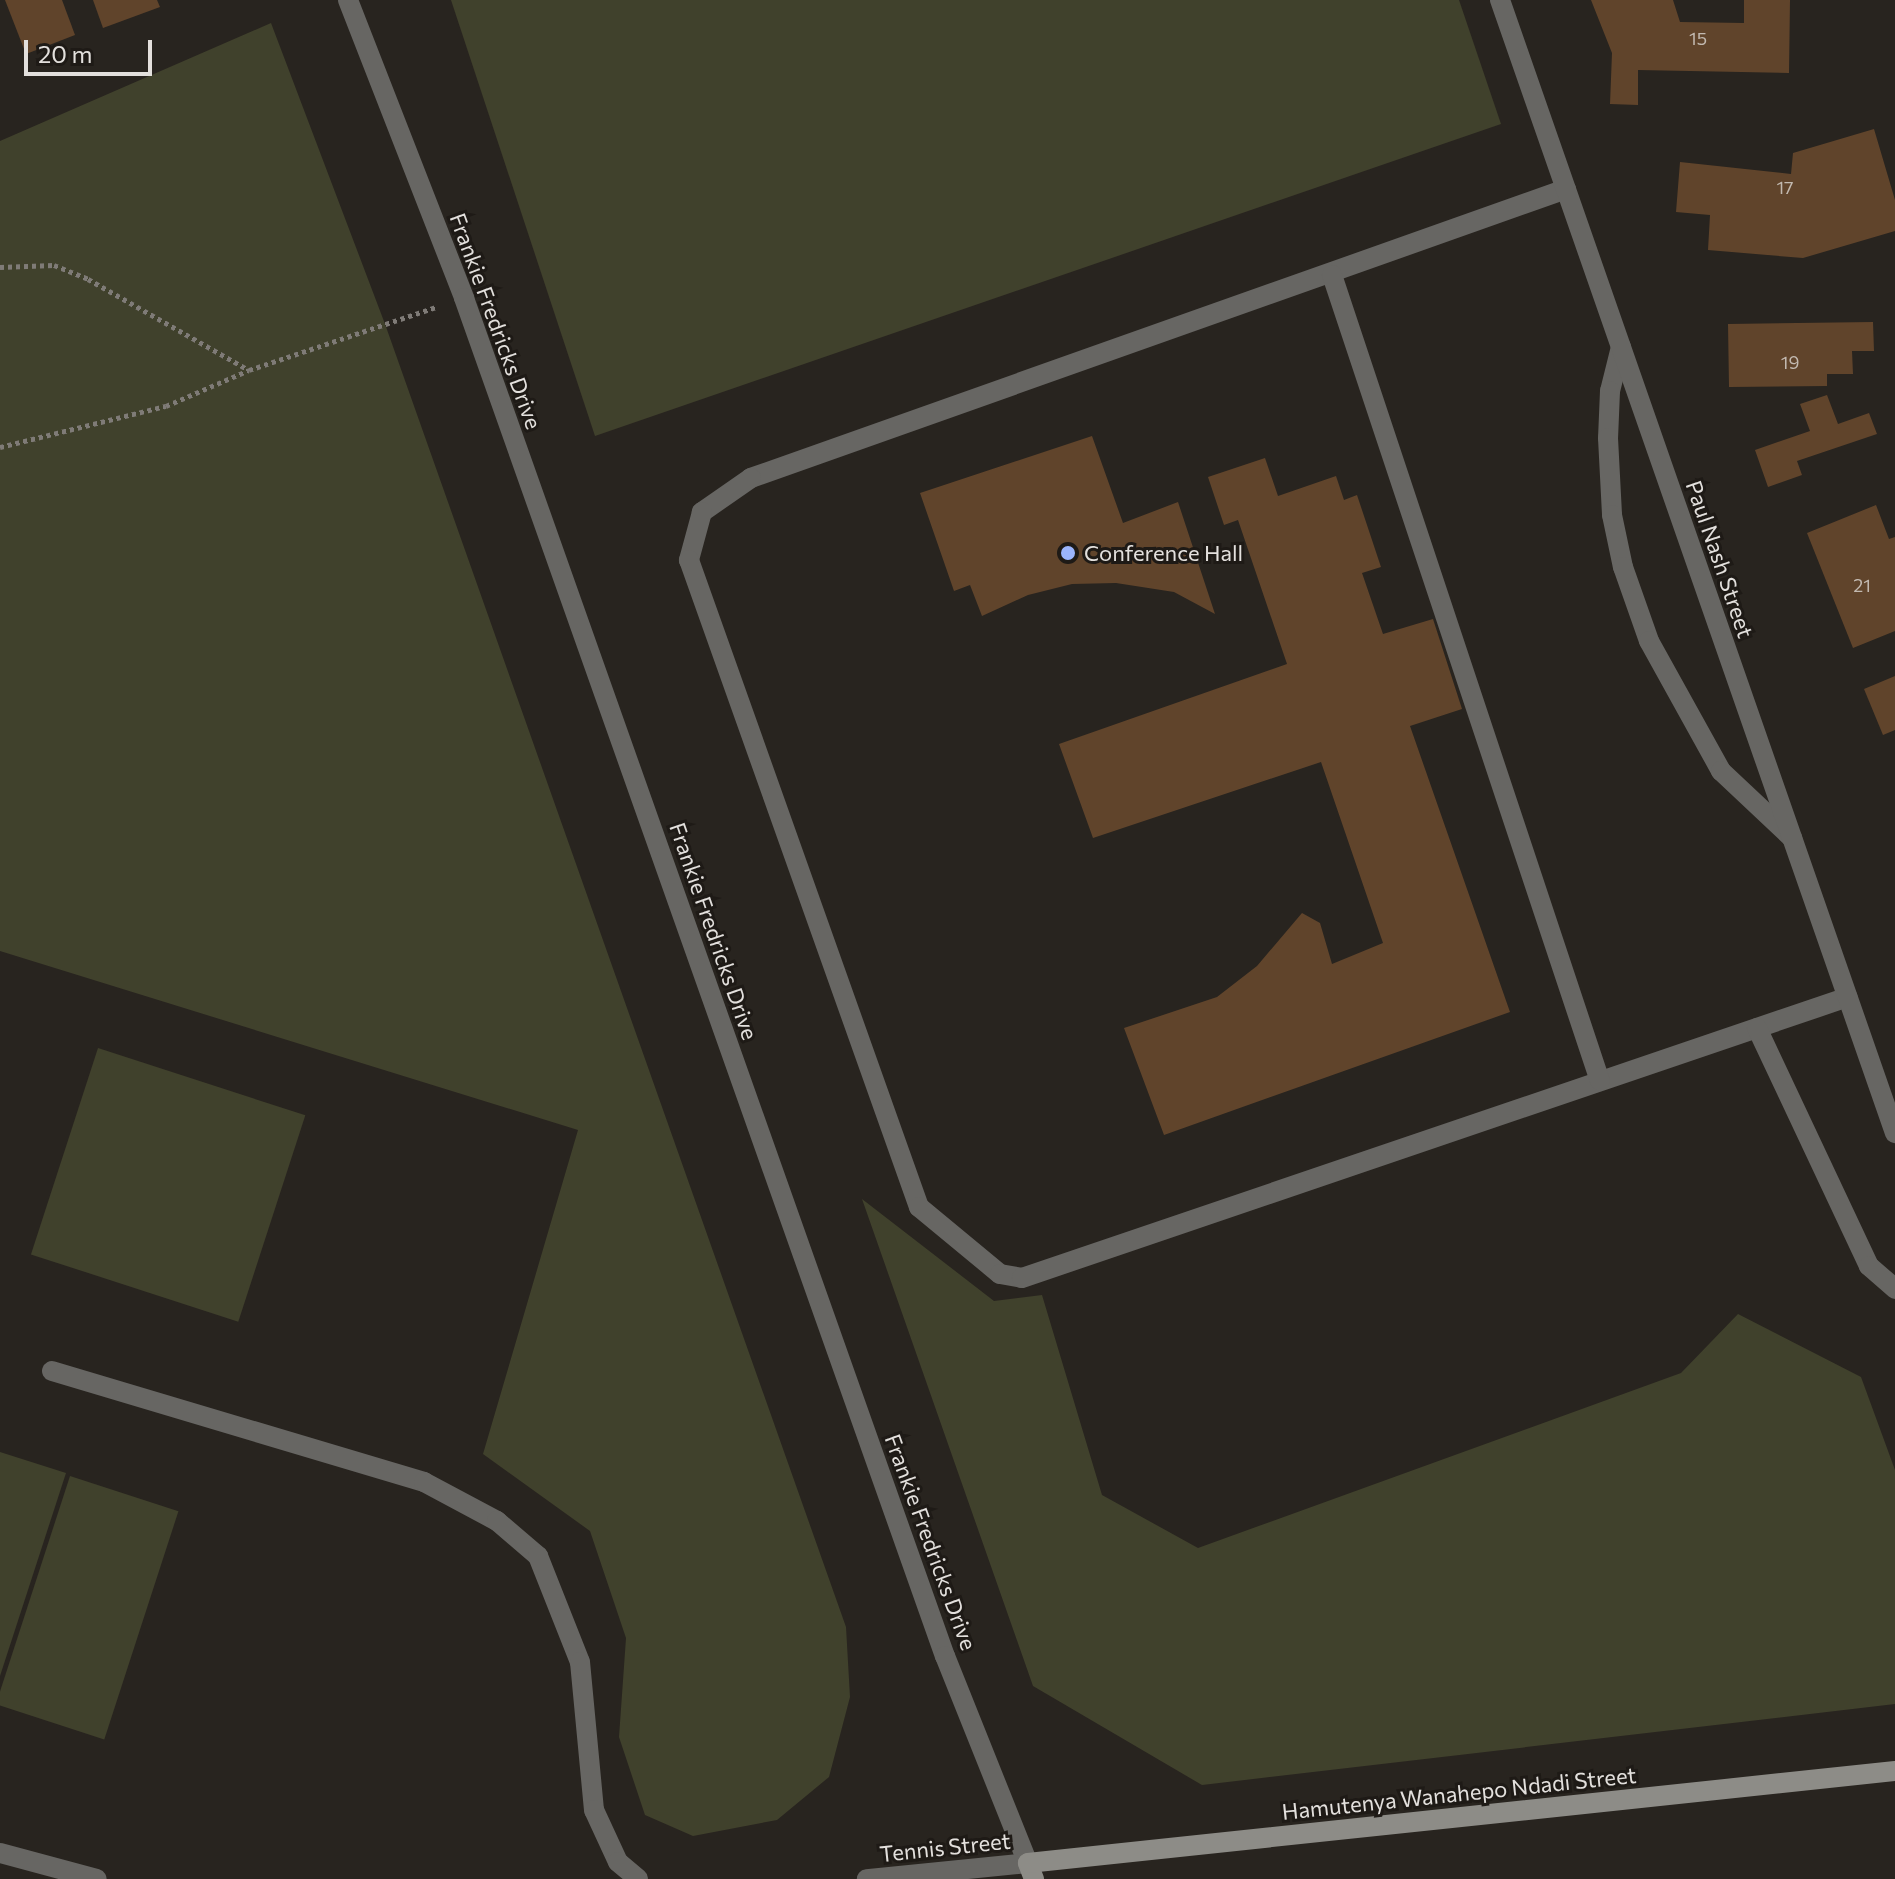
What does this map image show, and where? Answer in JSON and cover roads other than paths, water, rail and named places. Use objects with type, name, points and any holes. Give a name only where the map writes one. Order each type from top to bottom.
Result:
[{"type":"street","name":"Frankie Fredricks Drive","points":[[348,0],[464,298],[945,1656],[1031,1871]]},
{"type":"street","name":"Paul Nash Street","points":[[1500,0],[1895,1133]]},
{"type":"street","points":[[1566,189],[1332,275],[751,478],[702,512],[689,560],[919,1207],[1000,1274],[1022,1278],[1848,997]]},
{"type":"street","points":[[1332,275],[1600,1081]]},
{"type":"street","points":[[1621,347],[1610,391],[1608,438],[1612,515],[1623,567],[1649,641],[1721,771],[1792,838]]},
{"type":"street","points":[[1757,1028],[1869,1266],[1895,1289]]},
{"type":"street","points":[[52,1371],[424,1482],[497,1521],[538,1556],[580,1662],[594,1810],[618,1862],[638,1879]]},
{"type":"street","name":"Hamutenya Wanahepo Ndadi Street","points":[[1031,1871],[1895,1771]]},
{"type":"street","points":[[0,1853],[97,1879]]},
{"type":"street","name":"Tennis Street","points":[[867,1879],[1031,1871]]},
{"type":"place","name":"Conference Hall","points":[[1068,553]]}]
